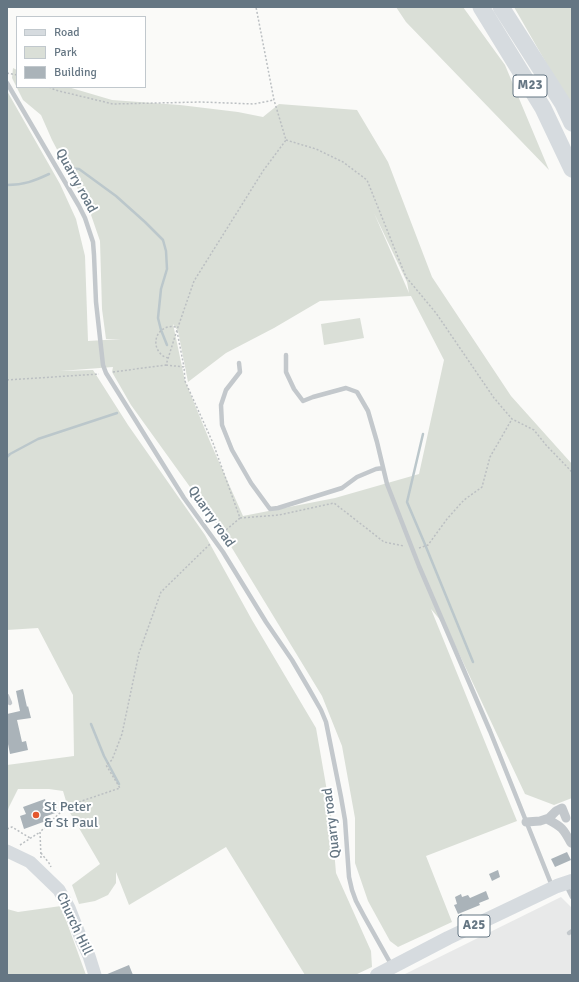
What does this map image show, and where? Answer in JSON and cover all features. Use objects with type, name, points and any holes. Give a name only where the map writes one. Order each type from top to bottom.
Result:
[{"type":"highway","name":"M23","points":[[481,7],[543,108],[572,169]]},
{"type":"highway","name":"M23","points":[[502,7],[563,104],[572,123]]},
{"type":"main road","name":"A25","points":[[377,975],[448,938],[563,884]]},
{"type":"street","points":[[526,822],[547,819],[562,808],[566,818]]},
{"type":"street","points":[[547,819],[565,831],[571,843]]},
{"type":"street","name":"Church Hill","points":[[8,852],[30,862],[59,890],[69,908],[89,956],[95,975]]},
{"type":"lane","name":"Quarry road","points":[[7,83],[85,218],[93,242],[96,302],[103,365],[106,373],[184,498],[223,552],[266,622],[292,660],[321,710],[326,722],[345,820],[349,877],[352,890],[356,901],[392,967]]},
{"type":"lane","points":[[286,355],[286,372],[303,401],[346,388],[357,392],[368,411],[387,484],[413,550],[490,731],[526,822],[572,897]]},
{"type":"lane","points":[[239,363],[240,372],[226,390],[221,405],[222,425],[236,457],[270,509],[278,508],[342,488],[357,477],[376,469],[383,468]]},
{"type":"lane","points":[[7,696],[10,703]]},
{"type":"path","points":[[256,7],[274,100],[286,140]]},
{"type":"path","points":[[51,88],[113,104],[201,102],[254,104],[274,100]]},
{"type":"path","points":[[166,365],[177,328],[194,281],[262,171],[286,140]]},
{"type":"path","points":[[286,140],[323,152],[343,162],[367,180],[406,277],[436,313],[494,398],[512,419],[534,430],[572,472]]},
{"type":"path","points":[[168,358],[160,354],[156,347],[156,338],[161,330],[169,326],[177,328]]},
{"type":"path","points":[[177,328],[185,381],[213,443],[240,518]]},
{"type":"path","points":[[7,380],[106,373],[166,365],[184,367]]},
{"type":"path","points":[[8,852],[40,832],[67,806],[120,788],[106,765],[112,760],[122,734],[139,653],[161,592],[214,540],[240,518],[279,515],[334,503],[384,542],[404,546],[413,550],[424,547],[428,545],[447,519],[464,500],[482,487],[490,457],[512,419]]},
{"type":"path","points":[[7,830],[12,826],[30,838]]},
{"type":"path","points":[[40,832],[41,858]]},
{"type":"shaded area","points":[[561,897],[572,908],[572,975],[403,975]]},
{"type":"green space","points":[[396,7],[463,7],[505,65],[549,170],[406,22]]},
{"type":"green space","points":[[514,7],[572,7],[572,108]]},
{"type":"green space","points":[[13,68],[16,70],[16,86],[12,78]]},
{"type":"green space","points":[[17,88],[71,88],[112,100],[180,105],[238,112],[263,117],[279,104],[357,110],[388,162],[432,277],[511,396],[572,464],[572,798],[554,805],[525,794],[447,628],[431,609],[517,821],[426,856],[452,922],[398,947],[390,941],[368,901],[355,863],[355,818],[342,746],[322,696],[221,530],[131,405],[112,372],[113,367],[60,371],[93,370],[128,425],[205,535],[252,620],[316,728],[331,814],[336,873],[371,951],[372,967],[355,975],[305,975],[226,847],[129,905],[116,872],[116,883],[108,895],[95,901],[79,904],[72,885],[100,864],[69,811],[63,791],[49,789],[18,789],[7,813],[7,765],[74,756],[73,695],[38,628],[7,630],[7,91],[60,184],[76,219],[85,256],[88,341],[121,339],[106,339],[102,309],[100,241],[90,212],[52,140],[41,115],[23,100]],"holes":[[[374,213],[407,282],[409,293]],[[411,296],[444,360],[419,474],[335,498],[243,516],[185,381],[173,324],[178,331],[188,382],[226,353],[274,328],[320,301]]]},
{"type":"green space","points":[[360,318],[364,338],[324,345],[321,324]]},
{"type":"green space","points":[[61,906],[86,975],[7,975],[7,909],[18,912]]},
{"type":"building","points":[[23,689],[31,718],[17,720],[22,742],[26,741],[28,750],[10,754],[7,739],[7,714],[20,711],[16,691]]},
{"type":"building","name":"St Peter & St Paul","points":[[45,799],[47,805],[55,802],[58,812],[44,817],[46,821],[24,829],[20,816],[26,814],[23,807]]},
{"type":"building","points":[[567,852],[571,860],[555,867],[551,859]]},
{"type":"building","points":[[498,870],[500,877],[492,881],[489,874]]},
{"type":"building","points":[[486,891],[489,899],[479,903],[480,905],[458,914],[454,905],[457,904],[455,897],[461,894],[462,897],[468,895],[470,898]]},
{"type":"building","points":[[129,965],[133,975],[105,975]]},
{"type":"waterway","points":[[66,168],[79,169],[116,196],[163,240],[166,251],[167,269],[161,289],[158,318],[167,345]]},
{"type":"waterway","points":[[7,185],[29,182],[49,174]]},
{"type":"waterway","points":[[7,457],[38,439],[117,413]]},
{"type":"waterway","points":[[423,434],[407,502],[473,662]]},
{"type":"waterway","points":[[91,724],[104,756],[119,784]]},
{"type":"place","name":"St Peter & St Paul","points":[[36,815]]}]
